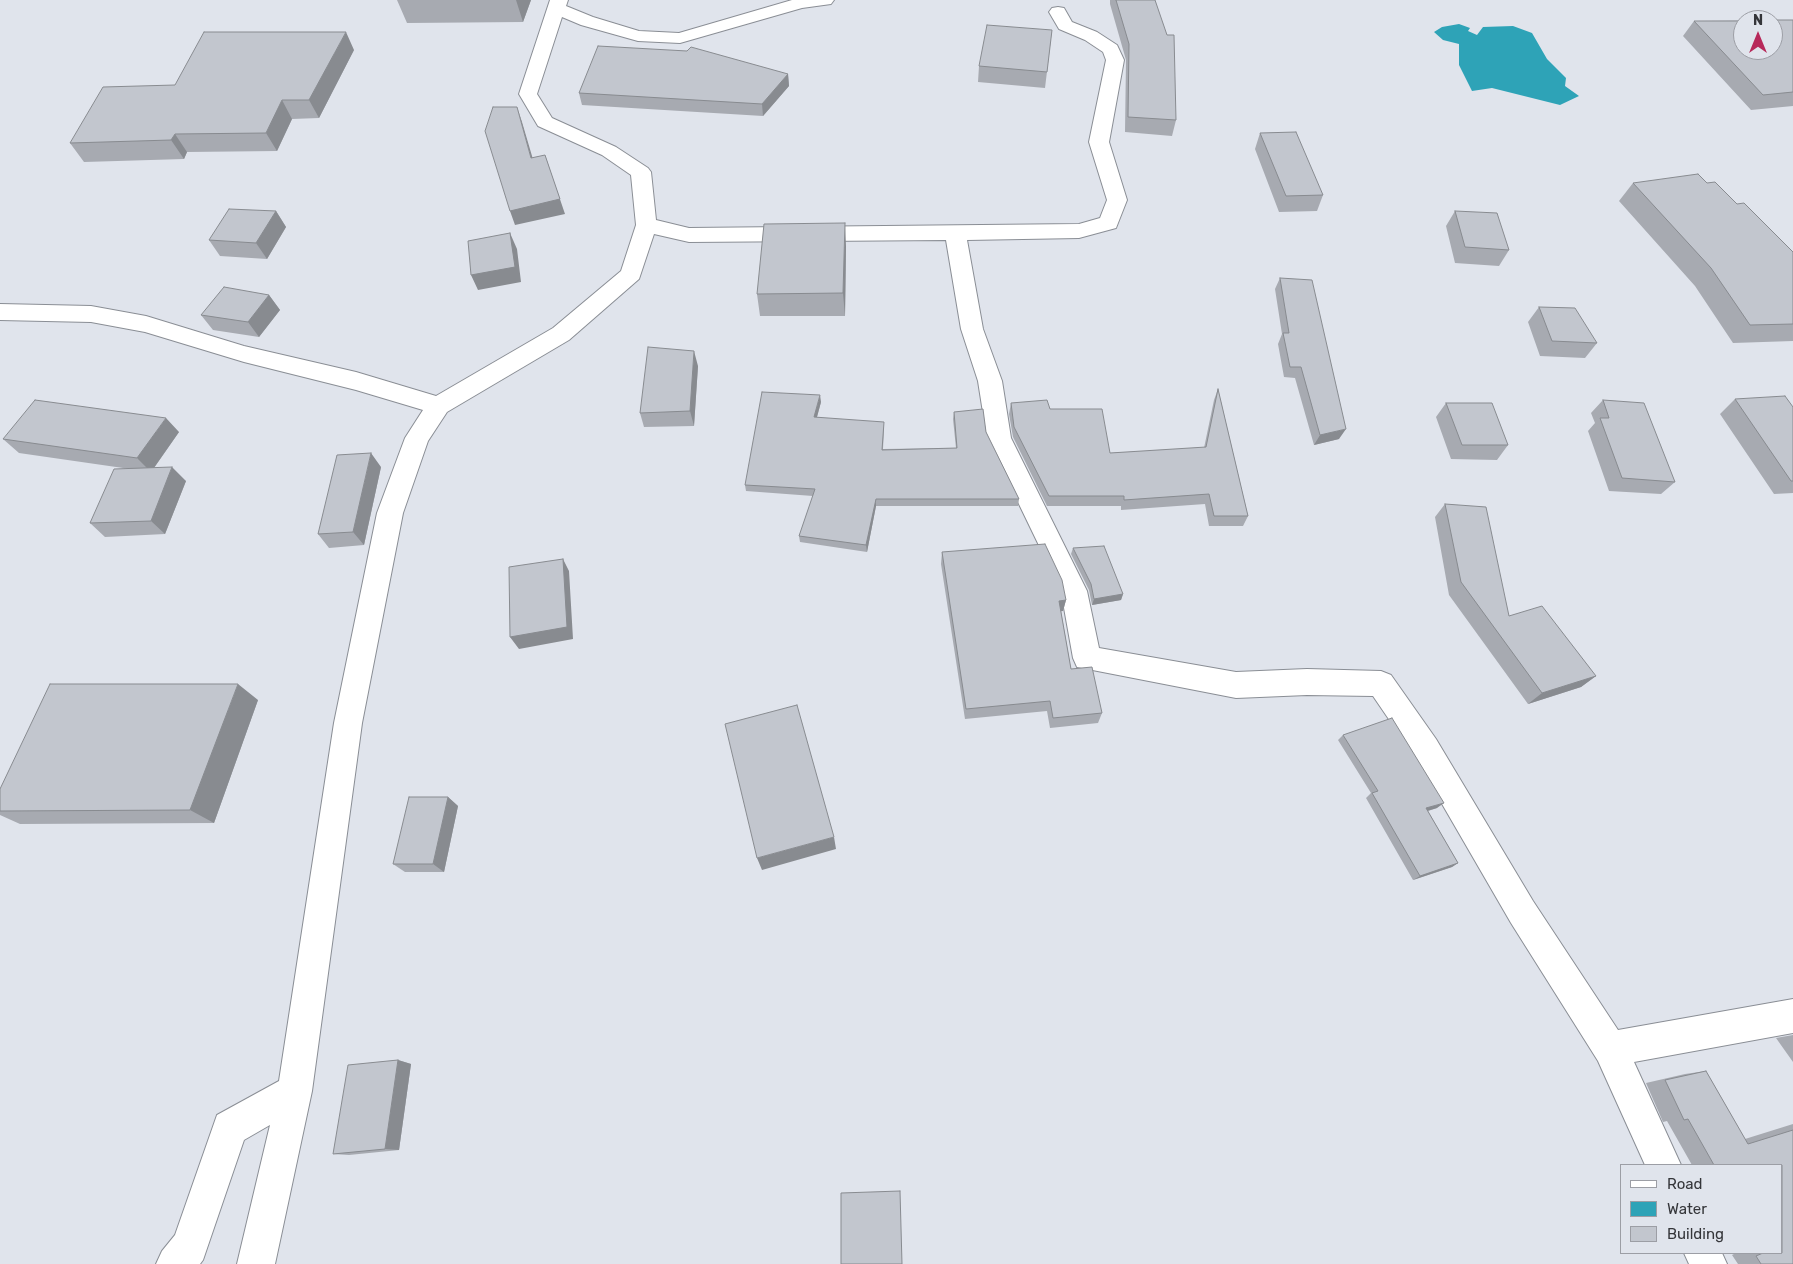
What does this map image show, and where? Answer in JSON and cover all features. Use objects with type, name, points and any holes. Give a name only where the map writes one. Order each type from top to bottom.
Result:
[{"type":"street","points":[[256,1264],[295,1091],[348,723],[390,513],[417,438],[440,406],[560,334],[631,274],[646,225],[641,172],[609,151],[545,122],[528,94],[557,4],[587,21],[638,36],[680,38],[800,3],[825,0]]},
{"type":"street","points":[[646,225],[689,235],[1079,231],[1109,223],[1117,200],[1099,142],[1115,60],[1111,49],[1091,36],[1066,25],[1058,12]]},
{"type":"street","points":[[955,233],[972,329],[990,382],[999,438],[1074,591],[1087,658],[1236,685],[1307,682],[1381,684],[1426,749],[1522,912],[1610,1048],[1663,1164]]},
{"type":"street","points":[[0,312],[91,314],[146,324],[244,354],[356,381],[440,406]]},
{"type":"street","points":[[1610,1048],[1793,1016]]},
{"type":"street","points":[[175,1264],[190,1247],[230,1128],[295,1091]]},
{"type":"water","points":[[1459,24],[1470,28],[1468,31],[1477,35],[1483,27],[1513,26],[1532,33],[1547,59],[1566,78],[1565,86],[1579,96],[1560,105],[1492,88],[1472,91],[1459,65],[1459,44],[1443,40],[1434,32],[1442,27]]},
{"type":"building","points":[[1116,0],[1155,0],[1167,35],[1174,35],[1176,120],[1128,117],[1129,44]]},
{"type":"building","points":[[1783,20],[1793,20],[1793,92],[1763,95],[1694,21],[1733,21],[1733,60],[1783,60]]},
{"type":"building","points":[[987,25],[1052,30],[1047,72],[979,66]]},
{"type":"building","points":[[204,32],[346,32],[309,100],[282,100],[266,133],[175,134],[171,140],[70,143],[103,87],[175,85]]},
{"type":"building","points":[[598,46],[687,51],[691,47],[788,74],[762,104],[579,93]]},
{"type":"building","points":[[493,107],[517,107],[531,158],[545,155],[560,199],[510,211],[485,131]]},
{"type":"building","points":[[1296,132],[1323,195],[1286,196],[1260,133]]},
{"type":"building","points":[[1698,174],[1707,183],[1715,182],[1737,204],[1744,203],[1793,252],[1793,324],[1750,325],[1711,268],[1633,183]]},
{"type":"building","points":[[229,209],[276,211],[256,243],[209,240]]},
{"type":"building","points":[[1455,211],[1497,213],[1509,250],[1465,247]]},
{"type":"building","points":[[845,223],[843,293],[757,294],[764,224]]},
{"type":"building","points":[[510,233],[515,267],[471,275],[468,241]]},
{"type":"building","points":[[1280,278],[1312,280],[1346,429],[1320,435],[1301,367],[1290,367],[1283,333],[1289,333]]},
{"type":"building","points":[[224,287],[269,295],[248,322],[201,315]]},
{"type":"building","points":[[1539,307],[1575,308],[1597,343],[1552,341]]},
{"type":"building","points":[[648,347],[694,351],[690,411],[640,413]]},
{"type":"building","points":[[1218,389],[1248,516],[1214,516],[1209,494],[1124,500],[1124,496],[1049,496],[1014,427],[1011,403],[1047,400],[1050,409],[1102,409],[1110,453],[1206,447]]},
{"type":"building","points":[[762,392],[820,395],[814,417],[884,422],[882,450],[957,448],[954,412],[983,409],[986,432],[1019,499],[876,499],[866,545],[799,536],[815,489],[745,485]]},
{"type":"building","points":[[1785,396],[1793,407],[1793,481],[1791,481],[1735,399]]},
{"type":"building","points":[[35,400],[166,418],[137,458],[3,439]]},
{"type":"building","points":[[1603,400],[1644,403],[1675,482],[1622,478],[1600,418],[1609,418]]},
{"type":"building","points":[[1446,403],[1492,403],[1508,445],[1462,445]]},
{"type":"building","points":[[371,453],[353,532],[318,534],[337,455]]},
{"type":"building","points":[[172,467],[151,521],[90,523],[114,469]]},
{"type":"building","points":[[1445,504],[1486,507],[1509,616],[1542,606],[1596,676],[1542,693],[1461,582]]},
{"type":"building","points":[[1045,544],[1062,580],[1066,600],[1059,601],[1071,669],[1092,667],[1102,713],[1053,718],[1050,701],[966,709],[942,552]]},
{"type":"building","points":[[1104,546],[1123,594],[1094,599],[1091,584],[1073,548]]},
{"type":"building","points":[[563,559],[567,627],[510,637],[509,567]]},
{"type":"building","points":[[50,684],[238,684],[190,810],[0,811],[0,789]]},
{"type":"building","points":[[797,705],[834,837],[757,858],[725,724]]},
{"type":"building","points":[[1392,718],[1444,803],[1426,808],[1458,863],[1420,876],[1372,793],[1378,791],[1343,735]]},
{"type":"building","points":[[409,797],[448,797],[433,864],[393,864]]},
{"type":"building","points":[[398,1060],[385,1149],[333,1154],[348,1065]]},
{"type":"building","points":[[1706,1071],[1748,1144],[1793,1130],[1793,1264],[1761,1264],[1756,1256],[1761,1254],[1783,1254],[1783,1164],[1713,1164],[1688,1119],[1684,1120],[1665,1080]]},
{"type":"building","points":[[900,1191],[902,1264],[841,1264],[841,1193]]}]
